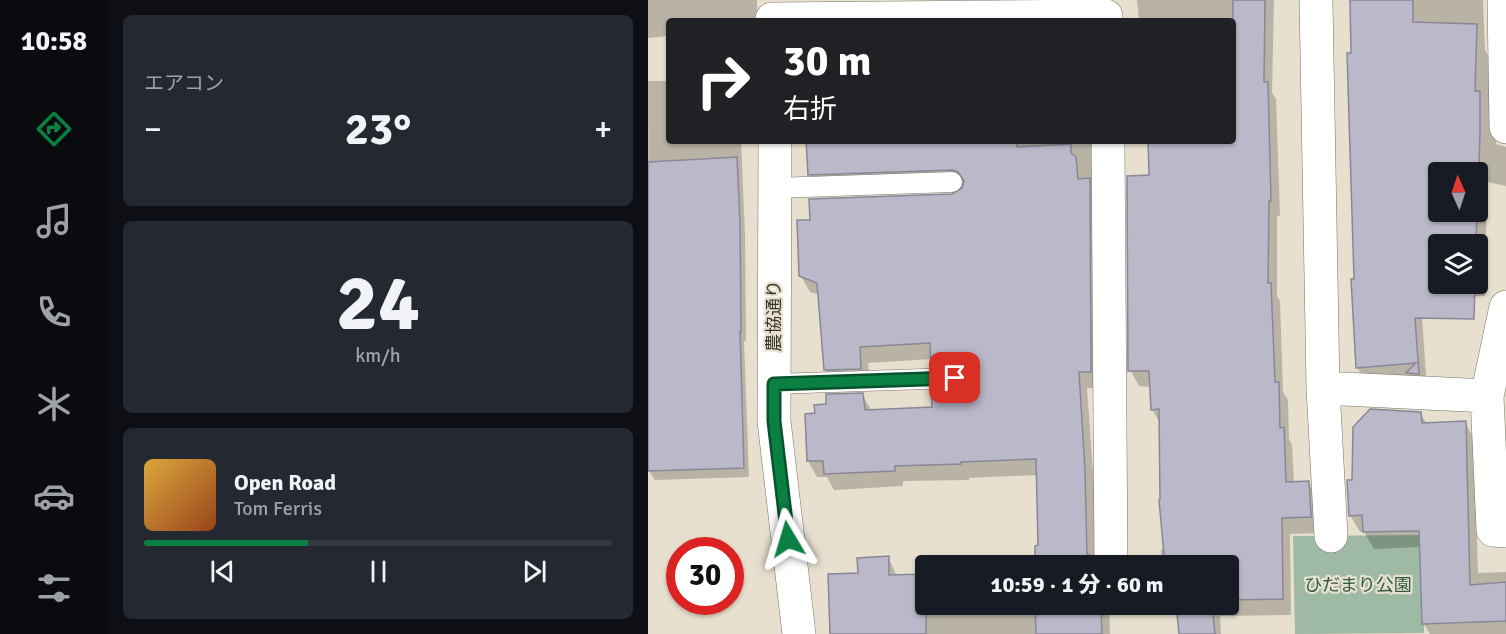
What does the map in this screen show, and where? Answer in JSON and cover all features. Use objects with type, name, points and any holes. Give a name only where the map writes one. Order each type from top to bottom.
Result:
[{"type":"street","points":[[1316,0],[1323,388],[1331,536]]},
{"type":"street","points":[[1504,0],[1506,127]]},
{"type":"street","points":[[772,13],[1106,12]]},
{"type":"street","name":"農協通り","points":[[774,144],[776,188],[774,421],[799,634]]},
{"type":"street","points":[[1108,144],[1111,555]]},
{"type":"street","points":[[1506,307],[1487,396],[1493,530],[1506,531]]},
{"type":"street","points":[[1323,388],[1487,396]]},
{"type":"lane","points":[[776,188],[952,182]]},
{"type":"lane","points":[[774,384],[955,378]]},
{"type":"green space","name":"ひだまり公園","points":[[1424,535],[1424,633],[1295,634],[1293,536]]},
{"type":"building","points":[[1233,0],[1265,0],[1264,82],[1268,82],[1271,201],[1269,201],[1268,283],[1271,283],[1275,382],[1279,382],[1280,428],[1284,427],[1286,482],[1309,481],[1311,517],[1282,518],[1283,599],[1239,600],[1239,555],[1164,555],[1159,500],[1159,409],[1151,410],[1149,371],[1128,371],[1127,176],[1149,175],[1148,144],[1236,144],[1236,18],[1233,18]]},
{"type":"building","points":[[1350,0],[1413,0],[1413,22],[1477,24],[1475,91],[1480,91],[1479,162],[1428,162],[1428,222],[1477,222],[1476,234],[1428,234],[1428,294],[1475,294],[1474,319],[1415,318],[1419,374],[1406,373],[1416,363],[1356,368],[1351,279],[1354,279],[1347,53],[1351,53]]},
{"type":"building","points":[[806,144],[1017,144],[1017,147],[1071,144],[1071,153],[1076,157],[1078,179],[1090,178],[1091,372],[1079,372],[1087,555],[1035,555],[1035,546],[1038,545],[1036,459],[895,466],[895,471],[824,474],[823,461],[807,461],[805,414],[815,413],[814,405],[826,404],[826,394],[863,393],[865,410],[932,407],[931,391],[961,388],[967,378],[965,371],[960,367],[931,367],[930,343],[860,347],[861,369],[824,370],[817,283],[799,276],[797,220],[810,220],[809,199],[952,194],[962,188],[964,181],[958,172],[952,170],[808,175]]},
{"type":"building","points":[[737,157],[744,468],[648,471],[648,162]]},
{"type":"building","points":[[1370,409],[1421,412],[1422,423],[1466,421],[1470,585],[1506,582],[1506,621],[1422,624],[1419,531],[1363,532],[1362,515],[1349,516],[1347,480],[1352,480],[1353,427]]},
{"type":"building","points":[[889,556],[889,575],[915,574],[915,615],[926,615],[926,634],[830,634],[828,574],[858,573],[857,558]]},
{"type":"building","points":[[1035,615],[1101,615],[1102,634],[1036,634]]},
{"type":"building","points":[[1177,615],[1213,615],[1215,634],[1179,634]]},
{"type":"route","points":[[788,539],[774,421],[774,384],[955,378]]}]
